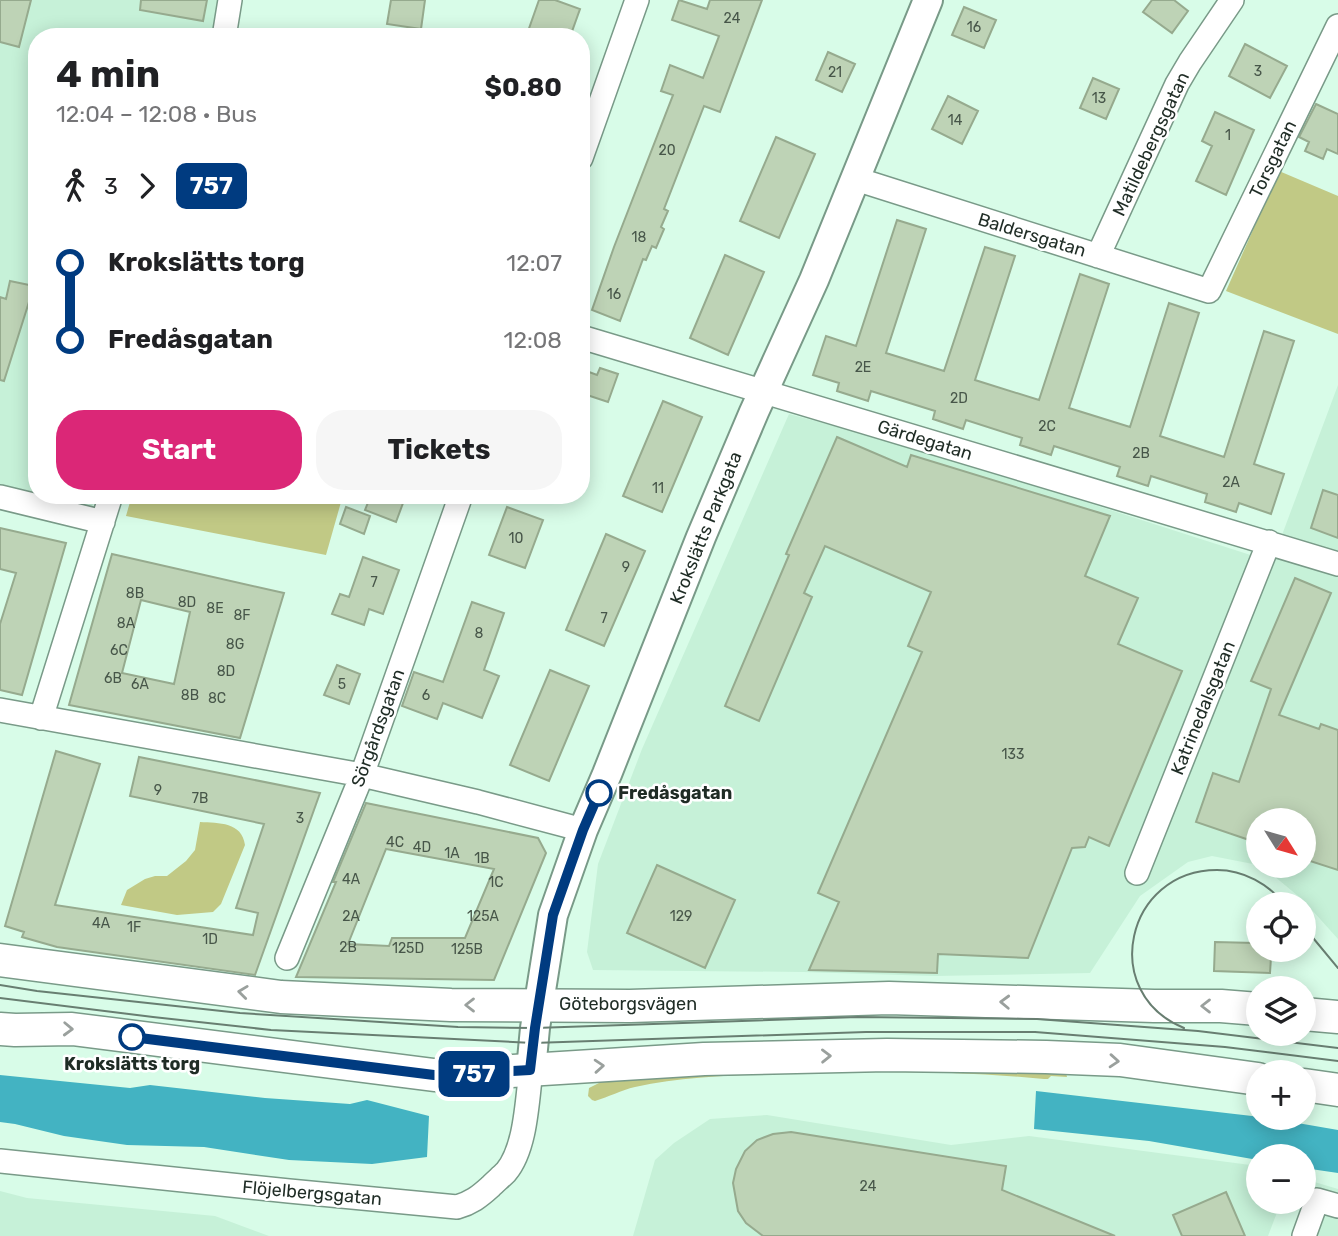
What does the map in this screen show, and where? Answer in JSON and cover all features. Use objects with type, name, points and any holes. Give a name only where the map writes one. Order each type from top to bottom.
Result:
[{"type":"main road","name":"Göteborgsvägen","points":[[0,960],[281,997],[451,1005],[630,1006],[889,998],[1246,1008]]},
{"type":"main road","points":[[1316,1015],[1338,1017]]},
{"type":"main road","points":[[0,1029],[72,1029],[434,1075],[705,1059],[887,1055],[1120,1060],[1244,1077]]},
{"type":"main road","points":[[1316,1087],[1338,1090]]},
{"type":"street","points":[[225,28],[230,0]]},
{"type":"street","points":[[590,133],[637,0]]},
{"type":"street","name":"Krokslätts Parkgata","points":[[530,1070],[553,915],[583,830],[701,537],[814,280],[929,0]]},
{"type":"street","name":"Matildebergsgatan","points":[[1098,256],[1177,84],[1232,0]]},
{"type":"street","name":"Torsgatan","points":[[1209,291],[1338,26]]},
{"type":"street","name":"Baldersgatan","points":[[856,179],[1209,291]]},
{"type":"street","name":"Gärdegatan","points":[[590,340],[1338,564]]},
{"type":"street","points":[[0,497],[28,504]]},
{"type":"street","points":[[29,504],[103,522]]},
{"type":"street","points":[[41,718],[108,504]]},
{"type":"street","name":"Sörgårdsgatan","points":[[287,958],[362,775],[458,504]]},
{"type":"street","name":"Katrinedalsgatan","points":[[1138,873],[1269,542]]},
{"type":"street","points":[[0,710],[362,775],[583,830]]},
{"type":"street","name":"Flöjelbergsgatan","points":[[0,1161],[457,1207],[478,1198],[507,1171],[516,1155],[523,1131],[530,1070]]},
{"type":"street","points":[[1304,1236],[1317,1200],[1338,1206]]},
{"type":"shaded area","points":[[0,0],[221,0],[216,28],[28,28],[28,497],[0,491]]},
{"type":"shaded area","points":[[1338,385],[1338,939],[1316,914],[1316,892],[1293,892],[1276,878],[1316,878],[1316,808],[1246,808],[1246,863],[1212,856],[1188,862],[1140,896],[1090,973],[935,976],[593,970],[587,952],[598,864],[642,749],[789,414],[914,447],[1263,559],[1282,535]]},
{"type":"shaded area","points":[[62,504],[93,504],[91,510]]},
{"type":"shaded area","points":[[767,1115],[951,1145],[1029,1136],[1246,1164],[1246,1214],[1276,1214],[1268,1236],[633,1236],[655,1160],[674,1143],[710,1119]]},
{"type":"shaded area","points":[[1316,1182],[1338,1189],[1338,1236],[1292,1236],[1300,1214],[1316,1214]]},
{"type":"shaded area","points":[[0,1191],[27,1198],[215,1216],[269,1236],[0,1236]]},
{"type":"green space","points":[[1279,171],[1338,196],[1338,334],[1226,291]]},
{"type":"green space","points":[[129,504],[340,504],[326,555],[126,516]]},
{"type":"green space","points":[[200,822],[228,825],[243,837],[245,845],[221,904],[213,912],[177,915],[121,905],[127,890],[145,879],[167,876],[186,861],[195,850]]},
{"type":"green space","points":[[796,1065],[1066,1073],[1067,1077],[1051,1076],[1044,1079],[985,1074],[895,1072],[741,1075],[656,1083],[630,1088],[595,1101],[588,1096],[589,1088],[603,1081]]},
{"type":"water","points":[[0,1075],[130,1088],[150,1085],[350,1104],[367,1100],[429,1116],[427,1157],[372,1164],[289,1160],[204,1147],[127,1145],[64,1136],[0,1122]]},
{"type":"water","points":[[1036,1091],[1246,1115],[1246,1130],[1316,1130],[1316,1126],[1338,1130],[1338,1173],[1316,1170],[1316,1144],[1246,1144],[1246,1158],[1149,1141],[1034,1129]]},
{"type":"building","points":[[0,0],[31,0],[19,47],[0,42]]},
{"type":"building","points":[[141,0],[207,0],[203,21],[140,10]]},
{"type":"building","points":[[391,0],[425,0],[421,28],[387,24]]},
{"type":"building","points":[[539,0],[555,0],[580,9],[573,28],[529,28]]},
{"type":"building","points":[[679,0],[707,9],[710,0],[762,0],[720,112],[704,106],[664,209],[668,211],[661,227],[664,229],[656,248],[652,246],[646,260],[643,259],[620,321],[592,310],[673,95],[661,91],[670,65],[703,78],[719,36],[672,20]]},
{"type":"building","points":[[1152,0],[1174,0],[1188,11],[1172,33],[1143,12]]},
{"type":"building","points":[[964,7],[996,20],[984,48],[952,35]]},
{"type":"building","points":[[1245,44],[1287,66],[1270,98],[1229,76]]},
{"type":"building","points":[[828,52],[855,64],[842,92],[816,80]]},
{"type":"building","points":[[1093,78],[1119,89],[1106,119],[1080,108]]},
{"type":"building","points":[[948,96],[978,111],[962,144],[932,129]]},
{"type":"building","points":[[1316,104],[1338,114],[1338,154],[1327,149],[1323,159],[1305,151],[1309,142],[1299,137]]},
{"type":"building","points":[[1215,112],[1254,130],[1226,195],[1196,181],[1212,146],[1202,141]]},
{"type":"building","points":[[776,137],[815,154],[779,238],[740,221]]},
{"type":"building","points":[[897,220],[926,229],[886,353],[944,371],[985,247],[1015,256],[975,380],[1039,400],[1080,274],[1109,284],[1069,408],[1130,427],[1169,303],[1199,313],[1160,436],[1224,457],[1264,331],[1294,341],[1254,464],[1284,474],[1271,514],[1239,503],[1236,512],[1205,502],[1207,494],[1151,476],[1148,486],[1117,476],[1120,467],[1054,446],[1051,455],[1020,445],[1022,438],[966,420],[963,429],[933,419],[935,411],[871,391],[868,401],[837,391],[839,383],[813,375],[826,336],[856,346]]},
{"type":"building","points":[[725,255],[764,272],[728,355],[690,338]]},
{"type":"building","points":[[10,281],[28,285],[28,305],[4,381],[0,380],[0,297],[6,299]]},
{"type":"building","points":[[600,368],[618,374],[608,402],[590,396],[590,372],[597,375]]},
{"type":"building","points":[[663,401],[702,417],[662,512],[623,496]]},
{"type":"building","points":[[837,437],[907,467],[911,455],[1110,516],[1085,576],[1138,598],[1118,644],[1182,671],[1109,846],[1089,837],[1085,847],[1072,848],[1028,958],[938,954],[937,973],[809,970],[839,902],[818,893],[922,652],[908,646],[931,592],[825,546],[804,593],[812,597],[759,721],[725,706],[789,555],[786,554]]},
{"type":"building","points":[[1323,490],[1338,495],[1338,538],[1311,528]]},
{"type":"building","points":[[367,504],[403,504],[396,522],[365,510]]},
{"type":"building","points":[[346,507],[370,516],[364,534],[340,524]]},
{"type":"building","points":[[507,507],[543,520],[525,568],[489,555]]},
{"type":"building","points":[[0,528],[66,543],[22,695],[0,690],[0,624],[16,573],[0,569]]},
{"type":"building","points":[[606,534],[645,551],[604,646],[566,630]]},
{"type":"building","points":[[112,554],[284,593],[240,738],[69,705]],"holes":[[[141,600],[190,612],[174,684],[122,673]]]},
{"type":"building","points":[[363,557],[399,570],[383,614],[369,609],[364,625],[332,614],[340,594],[349,597]]},
{"type":"building","points":[[1295,578],[1331,593],[1279,715],[1319,729],[1321,724],[1338,730],[1338,870],[1316,863],[1316,808],[1246,808],[1246,839],[1196,822],[1213,773],[1239,782],[1271,689],[1251,681]]},
{"type":"building","points":[[472,602],[504,613],[484,670],[499,676],[482,718],[443,703],[437,719],[402,706],[414,672],[443,682]]},
{"type":"building","points":[[337,665],[360,674],[349,704],[324,695]]},
{"type":"building","points":[[550,670],[589,686],[549,781],[510,765]]},
{"type":"building","points":[[56,751],[100,764],[55,905],[253,935],[258,913],[236,908],[264,824],[130,796],[139,757],[320,793],[255,975],[57,947],[22,937],[24,932],[5,926]]},
{"type":"building","points":[[366,803],[538,838],[546,853],[494,980],[296,977],[336,882],[333,882]],"holes":[[[386,849],[494,869],[465,938],[392,938],[389,946],[348,944]]]},
{"type":"building","points":[[657,865],[735,900],[705,968],[627,933]]},
{"type":"building","points":[[1215,942],[1246,943],[1246,962],[1271,962],[1270,973],[1214,971]]},
{"type":"building","points":[[791,1132],[1006,1166],[1002,1190],[1115,1236],[763,1236],[746,1223],[738,1211],[733,1183],[736,1169],[745,1151],[757,1140],[773,1134]]},
{"type":"building","points":[[1226,1192],[1245,1236],[1182,1236],[1173,1215]]},
{"type":"tram line","points":[[1184,1028],[1157,1011],[1140,989],[1133,963],[1134,936],[1144,911],[1161,890],[1186,875],[1217,870],[1246,876],[1272,892]]},
{"type":"tram line","points":[[1316,941],[1338,968]]},
{"type":"tram line","points":[[0,985],[240,1013],[458,1027],[535,1028],[858,1017],[1037,1019],[1198,1031],[1338,1048]]},
{"type":"tram line","points":[[0,998],[271,1030],[533,1043],[866,1032],[1035,1032],[1225,1047],[1338,1061]]},
{"type":"bus line","name":"757","points":[[132,1037],[434,1075],[530,1070],[553,915],[599,793]]},
{"type":"place","name":"Fredåsgatan","points":[[599,793]]},
{"type":"place","name":"Krokslätts torg","points":[[132,1037]]}]
